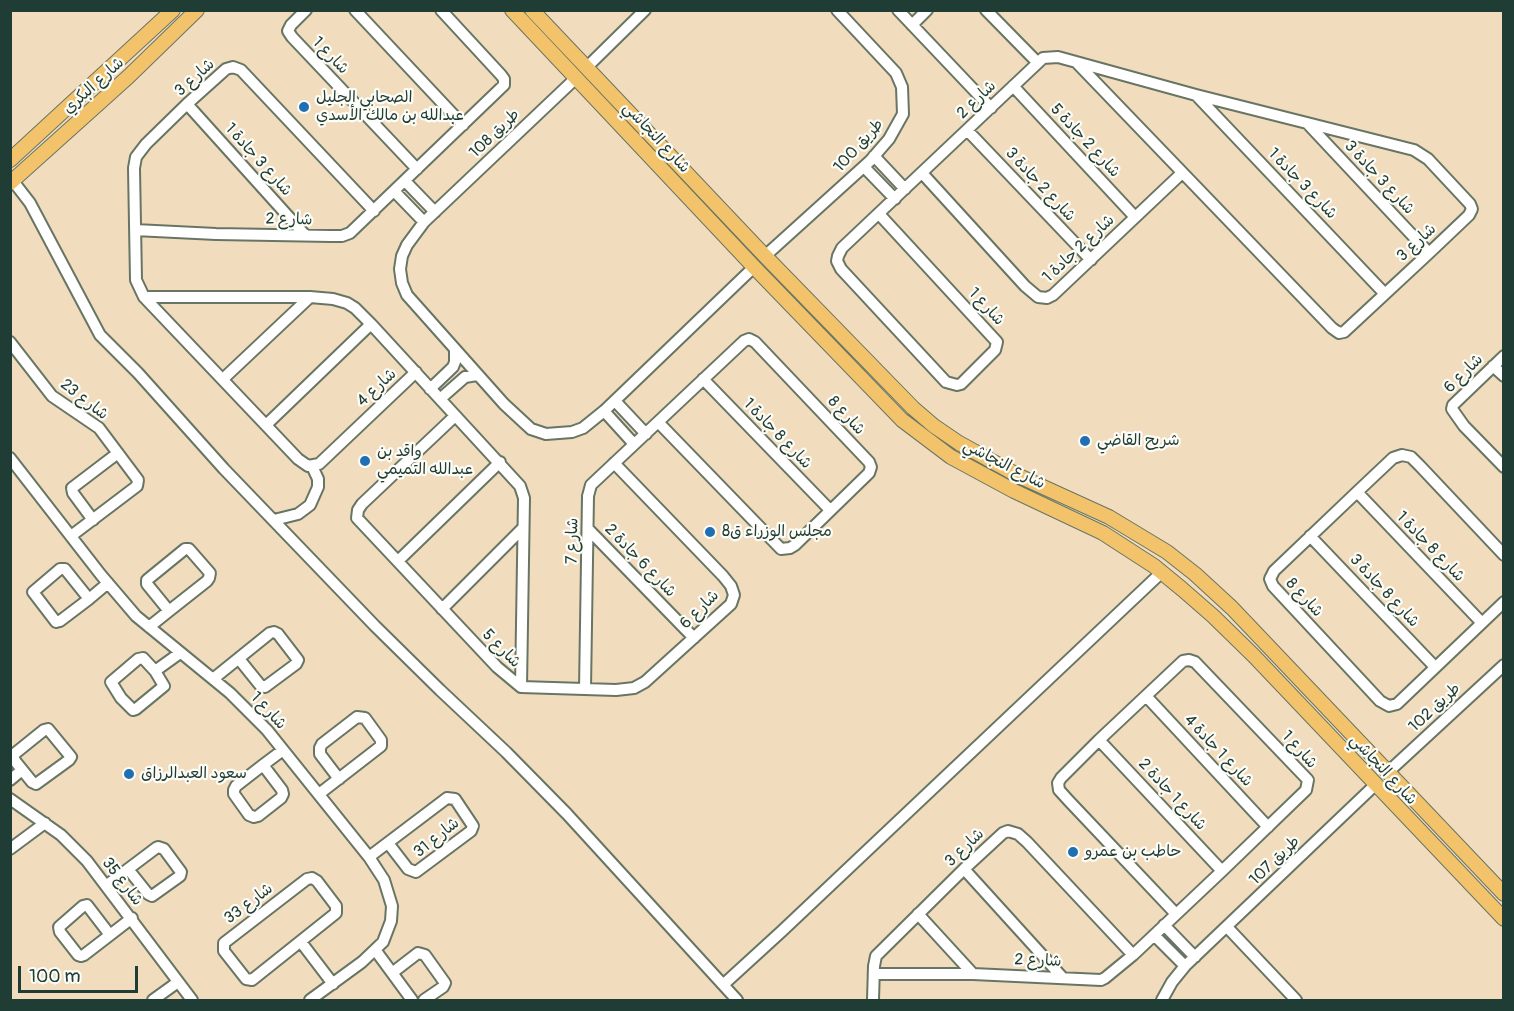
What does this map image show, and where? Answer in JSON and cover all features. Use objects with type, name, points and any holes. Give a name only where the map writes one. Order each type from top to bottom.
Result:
[{"type":"main road","points":[[148,59],[141,55],[142,48],[175,10]]},
{"type":"main road","name":"شارع البكري","points":[[10,160],[175,10]]},
{"type":"main road","name":"شارع البكري","points":[[12,182],[148,59],[197,10]]},
{"type":"main road","name":"شارع النجاشي","points":[[512,10],[902,420],[951,457],[1014,491],[1103,533],[1162,572],[1214,616],[1503,919]]},
{"type":"main road","name":"شارع النجاشي","points":[[532,10],[765,256],[913,408],[959,443],[1019,476],[1109,517],[1167,552],[1195,574],[1232,608],[1503,894]]},
{"type":"main road","points":[[835,350],[843,349],[844,338]]},
{"type":"main road","points":[[850,366],[855,357],[861,356]]},
{"type":"main road","points":[[1287,692],[1297,692],[1302,682]]},
{"type":"main road","points":[[1305,711],[1308,702],[1318,699]]},
{"type":"street","name":"شارع 1","points":[[306,10],[291,25],[288,31],[292,37],[417,169]]},
{"type":"street","points":[[355,10],[463,125]]},
{"type":"street","points":[[417,169],[502,88],[504,79],[441,10]]},
{"type":"street","points":[[587,67],[645,10]]},
{"type":"street","points":[[898,10],[991,108]]},
{"type":"street","points":[[912,25],[927,10]]},
{"type":"street","points":[[986,10],[1037,62],[1049,56],[1078,64]]},
{"type":"street","name":"طريق 100","points":[[765,256],[874,156],[889,139],[903,114],[902,87],[896,73],[840,12]]},
{"type":"street","name":"شارع 2","points":[[879,214],[1037,62]]},
{"type":"street","name":"شارع 3","points":[[1078,64],[1414,150],[1428,159],[1470,204],[1472,209],[1469,215],[1429,253],[1344,332],[1339,333],[1078,64]]},
{"type":"street","name":"شارع 3","points":[[144,297],[136,280],[134,168],[136,157],[146,144],[226,69],[233,67],[241,70],[374,211]]},
{"type":"street","name":"طريق 108","points":[[576,78],[424,222],[406,244],[400,269],[407,295],[477,375],[531,429],[546,434],[572,432],[583,428],[615,401],[754,267]]},
{"type":"street","name":"شارع 2 جادة 5","points":[[1013,86],[1135,217]]},
{"type":"street","name":"شارع 3 جادة 1","points":[[1196,95],[1385,294]]},
{"type":"street","name":"شارع 3 جادة 1","points":[[187,105],[305,235]]},
{"type":"street","name":"شارع 3 جادة 3","points":[[1307,124],[1429,253]]},
{"type":"street","name":"شارع 2 جادة 3","points":[[968,130],[1090,260]]},
{"type":"street","points":[[874,156],[905,189]]},
{"type":"street","points":[[864,166],[895,199]]},
{"type":"street","name":"شارع 2","points":[[135,230],[342,236],[350,233],[417,169]]},
{"type":"street","name":"شارع 2 جادة 1","points":[[922,173],[1017,277],[1038,297],[1047,298],[1053,295],[1182,173]]},
{"type":"street","points":[[405,181],[435,212]]},
{"type":"street","points":[[12,182],[30,203],[100,335],[138,373],[224,469],[375,626],[567,814],[737,1000]]},
{"type":"street","points":[[394,191],[424,222]]},
{"type":"street","name":"شارع 1","points":[[879,214],[995,338],[997,346],[995,350],[961,384],[946,382],[841,269],[837,261],[842,248],[879,214]]},
{"type":"street","points":[[144,297],[298,459],[312,466],[318,479],[318,487],[316,496],[310,505],[298,514],[274,520]]},
{"type":"street","name":"شارع 4","points":[[144,297],[333,299],[355,308],[371,324],[416,372],[319,464],[312,466]]},
{"type":"street","points":[[223,379],[310,297]]},
{"type":"street","points":[[266,425],[371,324]]},
{"type":"street","name":"شارع 8","points":[[749,339],[755,342],[869,462],[871,467],[869,473],[790,548],[781,549],[658,422],[703,379],[744,340],[749,339]]},
{"type":"street","name":"شارع 23","points":[[10,342],[52,396],[94,423],[136,476],[139,484],[71,536]]},
{"type":"street","points":[[430,389],[453,367],[456,362],[455,350]]},
{"type":"street","name":"شارع 6","points":[[1503,356],[1453,405],[1452,409],[1459,420],[1503,467]]},
{"type":"street","points":[[1493,366],[1503,376]]},
{"type":"street","name":"شارع 5","points":[[416,372],[520,486],[524,498],[521,687]]},
{"type":"street","points":[[440,399],[465,377],[477,375]]},
{"type":"street","name":"شارع 8 جادة 1","points":[[703,379],[830,510]]},
{"type":"street","points":[[615,401],[645,434]]},
{"type":"street","points":[[604,411],[634,444]]},
{"type":"street","name":"شارع 5","points":[[455,416],[370,496],[358,510],[357,518],[496,667],[521,687]]},
{"type":"street","name":"شارع 7","points":[[585,689],[588,496],[591,485],[658,422]]},
{"type":"street","points":[[93,520],[72,488],[118,453]]},
{"type":"street","name":"شارع 8","points":[[1503,555],[1420,466],[1407,455],[1398,455],[1274,571],[1270,582],[1380,701],[1389,706],[1397,704],[1503,602]]},
{"type":"street","name":"شارع 1","points":[[10,458],[136,616],[250,711],[369,857],[384,880],[392,906],[387,936],[376,951],[310,1000]]},
{"type":"street","points":[[398,561],[500,462]]},
{"type":"street","name":"شارع 6","points":[[521,687],[625,690],[634,688],[694,638],[731,604],[735,596],[731,586],[614,463]]},
{"type":"street","name":"شارع 8 جادة 1","points":[[1356,492],[1482,623]]},
{"type":"street","points":[[442,609],[523,528]]},
{"type":"street","name":"شارع 6 جادة 2","points":[[589,530],[694,638]]},
{"type":"street","name":"شارع 8 جادة 3","points":[[1310,536],[1435,667]]},
{"type":"street","points":[[149,627],[169,611],[210,576],[210,573],[189,549],[185,549],[147,580],[147,584],[169,611]]},
{"type":"street","points":[[89,599],[65,569],[60,569],[33,592],[56,622],[89,599],[108,583]]},
{"type":"street","points":[[724,984],[1162,572]]},
{"type":"street","points":[[213,679],[274,632],[298,660],[296,664],[265,687],[260,685],[239,659]]},
{"type":"street","points":[[155,671],[180,653]]},
{"type":"street","points":[[140,658],[147,660],[155,671],[163,681],[164,687],[135,710],[129,708],[110,683],[140,658]]},
{"type":"street","name":"شارع 1","points":[[1183,661],[1195,662],[1308,780],[1306,790],[1176,914],[1059,790],[1058,783],[1146,696],[1183,661]]},
{"type":"street","name":"طريق 102","points":[[1388,773],[1503,665]]},
{"type":"street","name":"شارع 1 جادة 4","points":[[1146,696],[1268,827]]},
{"type":"street","points":[[319,794],[339,779],[380,748],[383,744],[365,718],[357,717],[320,748],[320,754],[339,779]]},
{"type":"street","points":[[46,729],[51,731],[70,754],[69,760],[38,784],[32,782],[22,770],[15,761],[14,753],[46,729]]},
{"type":"street","name":"شارع 1 جادة 2","points":[[1099,740],[1222,871]]},
{"type":"street","points":[[263,765],[283,794],[282,798],[254,817],[249,815],[233,792],[236,786],[263,765],[283,750]]},
{"type":"street","points":[[10,780],[22,770]]},
{"type":"street","name":"طريق 107","points":[[1162,1000],[1172,982],[1185,966],[1375,785]]},
{"type":"street","name":"شارع 31","points":[[369,857],[447,798],[455,799],[473,826],[471,831],[416,873],[408,869],[388,843]]},
{"type":"street","name":"شارع 35","points":[[10,799],[61,835],[87,861],[192,1000]]},
{"type":"street","points":[[12,845],[45,823]]},
{"type":"street","name":"شارع 3","points":[[873,1000],[876,956],[1003,833],[1013,832],[1027,842],[1133,955]]},
{"type":"street","points":[[107,885],[128,869],[160,847],[181,872],[180,876],[152,896],[128,869]]},
{"type":"street","points":[[964,869],[1062,977]]},
{"type":"street","name":"شارع 33","points":[[308,879],[312,879],[317,881],[337,910],[335,915],[301,942],[250,980],[244,977],[223,948],[226,940],[308,879]]},
{"type":"street","points":[[110,935],[87,905],[59,927],[60,932],[81,956],[110,935],[132,918]]},
{"type":"street","points":[[918,914],[973,974]]},
{"type":"street","name":"شارع 2","points":[[874,974],[973,974],[1101,980],[1111,975],[1176,914]]},
{"type":"street","points":[[1164,925],[1195,957]]},
{"type":"street","points":[[1227,927],[1296,1000]]},
{"type":"street","points":[[1154,935],[1185,966]]},
{"type":"street","points":[[301,942],[333,984]]},
{"type":"street","points":[[376,951],[412,1000]]},
{"type":"street","points":[[392,973],[418,953],[425,955],[445,983],[424,1000]]},
{"type":"street","points":[[159,999],[178,982]]},
{"type":"place","name":"الصحابي الجليل عبدالله بن مالك الأسدي","points":[[304,107]]},
{"type":"place","name":"شريح القاضي","points":[[1085,441]]},
{"type":"place","name":"واقد بن عبدالله التميمي","points":[[365,461]]},
{"type":"place","name":"مجلس الوزراء ق8","points":[[710,532]]},
{"type":"place","name":"سعود العبدالرزاق","points":[[129,774]]},
{"type":"place","name":"حاطب بن عمرو","points":[[1073,852]]}]
